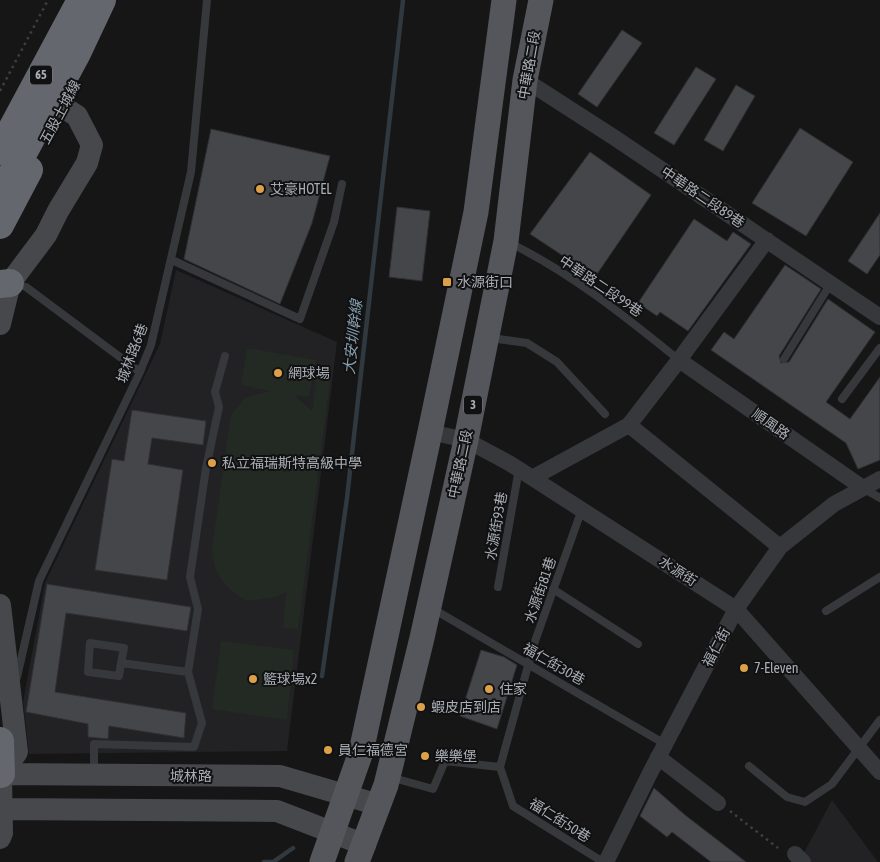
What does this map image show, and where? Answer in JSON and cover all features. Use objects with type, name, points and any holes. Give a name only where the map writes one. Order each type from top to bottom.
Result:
[{"type":"highway","name":"65","points":[[0,151],[81,0]]},
{"type":"highway","points":[[0,196],[77,53],[103,0]]},
{"type":"highway","name":"五股土城線","points":[[0,225],[52,110],[121,0]]},
{"type":"highway","points":[[0,209],[52,110]]},
{"type":"highway","points":[[0,741],[0,774]]},
{"type":"main road","points":[[322,862],[361,752],[430,432],[476,212],[504,0]]},
{"type":"main road","name":"中華路二段","points":[[361,853],[388,776],[466,440],[506,240],[525,80],[541,0]]},
{"type":"street","points":[[0,187],[52,110],[103,0]]},
{"type":"street","name":"中華路二段89巷","points":[[525,80],[880,317]]},
{"type":"street","points":[[0,324],[3,282],[46,235],[87,163],[92,146],[78,116],[52,110]]},
{"type":"street","points":[[526,474],[629,425],[767,240]]},
{"type":"street","name":"順風路","points":[[679,360],[863,488]]},
{"type":"street","points":[[629,425],[780,547]]},
{"type":"street","name":"水源街","points":[[430,432],[466,440],[526,474],[736,609],[880,772]]},
{"type":"street","name":"福仁街","points":[[604,862],[736,609],[780,547],[834,504],[880,479]]},
{"type":"street","points":[[0,605],[17,752],[0,774],[2,833],[0,838]]},
{"type":"street","points":[[662,750],[718,803]]},
{"type":"street","name":"城林路","points":[[0,774],[280,776],[379,805]]},
{"type":"street","points":[[0,809],[277,811],[333,831],[361,853]]},
{"type":"lane","name":"城林路6巷","points":[[12,696],[39,582],[140,372],[151,345],[191,172],[207,0]]},
{"type":"lane","points":[[172,260],[300,319],[334,222],[342,184]]},
{"type":"lane","name":"中華路二段99巷","points":[[506,240],[529,252],[611,306],[679,360]]},
{"type":"lane","points":[[3,282],[26,287],[140,372]]},
{"type":"lane","points":[[784,359],[831,283]]},
{"type":"lane","points":[[486,337],[527,344],[557,362],[605,414]]},
{"type":"lane","points":[[842,399],[880,348]]},
{"type":"lane","points":[[94,776],[94,744],[194,747],[202,723],[188,672],[198,610],[190,577],[206,468],[219,407],[215,392],[225,356]]},
{"type":"lane","name":"水源街93巷","points":[[498,587],[526,474]]},
{"type":"lane","points":[[863,488],[880,498]]},
{"type":"lane","name":"水源街81巷","points":[[500,767],[529,664],[582,509]]},
{"type":"lane","points":[[826,612],[880,577]]},
{"type":"lane","points":[[554,589],[638,644]]},
{"type":"lane","name":"福仁街30巷","points":[[429,606],[529,664],[662,750]]},
{"type":"lane","points":[[90,643],[124,648],[121,662],[119,676],[88,672],[90,643]]},
{"type":"lane","points":[[121,662],[188,672]]},
{"type":"lane","points":[[749,766],[786,797],[805,802],[832,784],[880,720]]},
{"type":"lane","points":[[388,776],[433,789],[445,761],[500,767]]},
{"type":"lane","name":"福仁街50巷","points":[[500,767],[513,806],[604,862]]},
{"type":"path","points":[[0,91],[48,0]]},
{"type":"path","points":[[718,803],[778,848]]},
{"type":"shaded area","name":"私立福瑞斯特高級中學","points":[[176,270],[337,342],[287,751],[29,754],[23,702],[45,583],[160,344]]},
{"type":"shaded area","points":[[247,348],[316,360],[309,397],[294,395],[312,411],[317,371],[331,373],[298,629],[283,628],[286,592],[276,597],[248,601],[233,592],[222,580],[213,558],[212,549],[231,415],[245,398],[270,391],[241,385]]},
{"type":"shaded area","name":"籃球場x2","points":[[221,641],[294,650],[287,720],[212,709]]},
{"type":"shaded area","points":[[832,800],[878,862],[799,862]]},
{"type":"building","points":[[622,30],[642,43],[597,107],[578,94]]},
{"type":"building","points":[[696,67],[716,79],[674,145],[654,133]]},
{"type":"building","points":[[736,85],[755,96],[723,151],[704,140]]},
{"type":"building","points":[[800,128],[853,162],[806,236],[752,203]]},
{"type":"building","name":"艾豪HOTEL","points":[[211,129],[330,156],[312,223],[280,304],[184,259]]},
{"type":"building","points":[[590,152],[651,195],[595,277],[530,234]]},
{"type":"building","points":[[397,207],[430,211],[422,281],[389,277]]},
{"type":"building","points":[[880,213],[880,255],[867,274],[848,261]]},
{"type":"building","points":[[694,219],[727,241],[733,232],[751,244],[688,331],[660,312],[657,316],[638,303]]},
{"type":"building","points":[[785,265],[821,289],[779,356],[781,363],[789,362],[828,299],[875,332],[826,402],[850,419],[880,377],[880,460],[858,469],[846,443],[711,350],[724,332],[734,339]]},
{"type":"building","points":[[132,410],[206,421],[203,445],[152,438],[148,464],[183,470],[167,580],[95,570],[112,459],[124,461]]},
{"type":"building","points":[[47,584],[191,607],[187,631],[66,613],[55,692],[186,713],[184,738],[109,726],[108,739],[88,737],[88,724],[26,712]]},
{"type":"building","name":"住家","points":[[481,650],[504,657],[517,665],[497,729],[460,716]]},
{"type":"building","points":[[654,788],[685,815],[746,862],[711,862],[672,832],[667,837],[640,816]]},
{"type":"waterway","name":"大安圳幹線","points":[[322,676],[347,498],[403,0]]},
{"type":"waterway","name":"大安圳幹線","points":[[264,862],[273,862],[293,848]]},
{"type":"place","name":"艾豪HOTEL","points":[[260,189]]},
{"type":"place","name":"水源街口","points":[[447,282]]},
{"type":"place","name":"網球場","points":[[278,373]]},
{"type":"place","name":"私立福瑞斯特高級中學","points":[[212,463]]},
{"type":"place","name":"7-Eleven","points":[[744,668]]},
{"type":"place","name":"籃球場x2","points":[[253,679]]},
{"type":"place","name":"住家","points":[[489,689]]},
{"type":"place","name":"蝦皮店到店","points":[[421,707]]},
{"type":"place","name":"員仁福德宮","points":[[328,750]]},
{"type":"place","name":"樂樂堡","points":[[425,756]]}]
